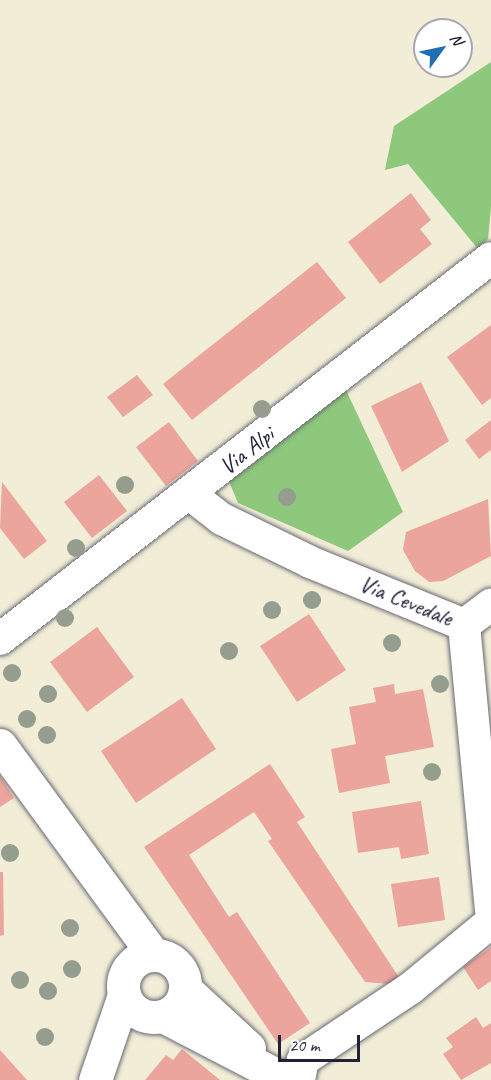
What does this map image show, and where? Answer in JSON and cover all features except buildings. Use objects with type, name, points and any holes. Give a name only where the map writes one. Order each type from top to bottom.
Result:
[{"type":"street","name":"Via Alpi","points":[[0,639],[191,495],[491,258]]},
{"type":"street","name":"Via Cevedale","points":[[191,495],[222,519],[310,562],[464,625],[491,910]]},
{"type":"street","points":[[464,625],[491,605]]},
{"type":"street","points":[[0,745],[96,880],[153,954],[180,969],[185,989],[288,1078]]},
{"type":"street","points":[[96,880],[124,985],[134,1009],[156,1016],[288,1078]]},
{"type":"street","points":[[288,1078],[303,1060],[411,988],[491,922]]},
{"type":"street","points":[[95,1080],[124,985],[135,960],[153,954]]},
{"type":"street","points":[[102,1080],[156,1016],[178,1006],[185,989]]},
{"type":"green space","points":[[491,62],[491,207],[488,239],[478,249],[408,164],[385,170],[394,126],[467,78],[473,78],[473,74]]},
{"type":"green space","points":[[345,388],[403,512],[348,551],[238,503],[228,479]]}]
